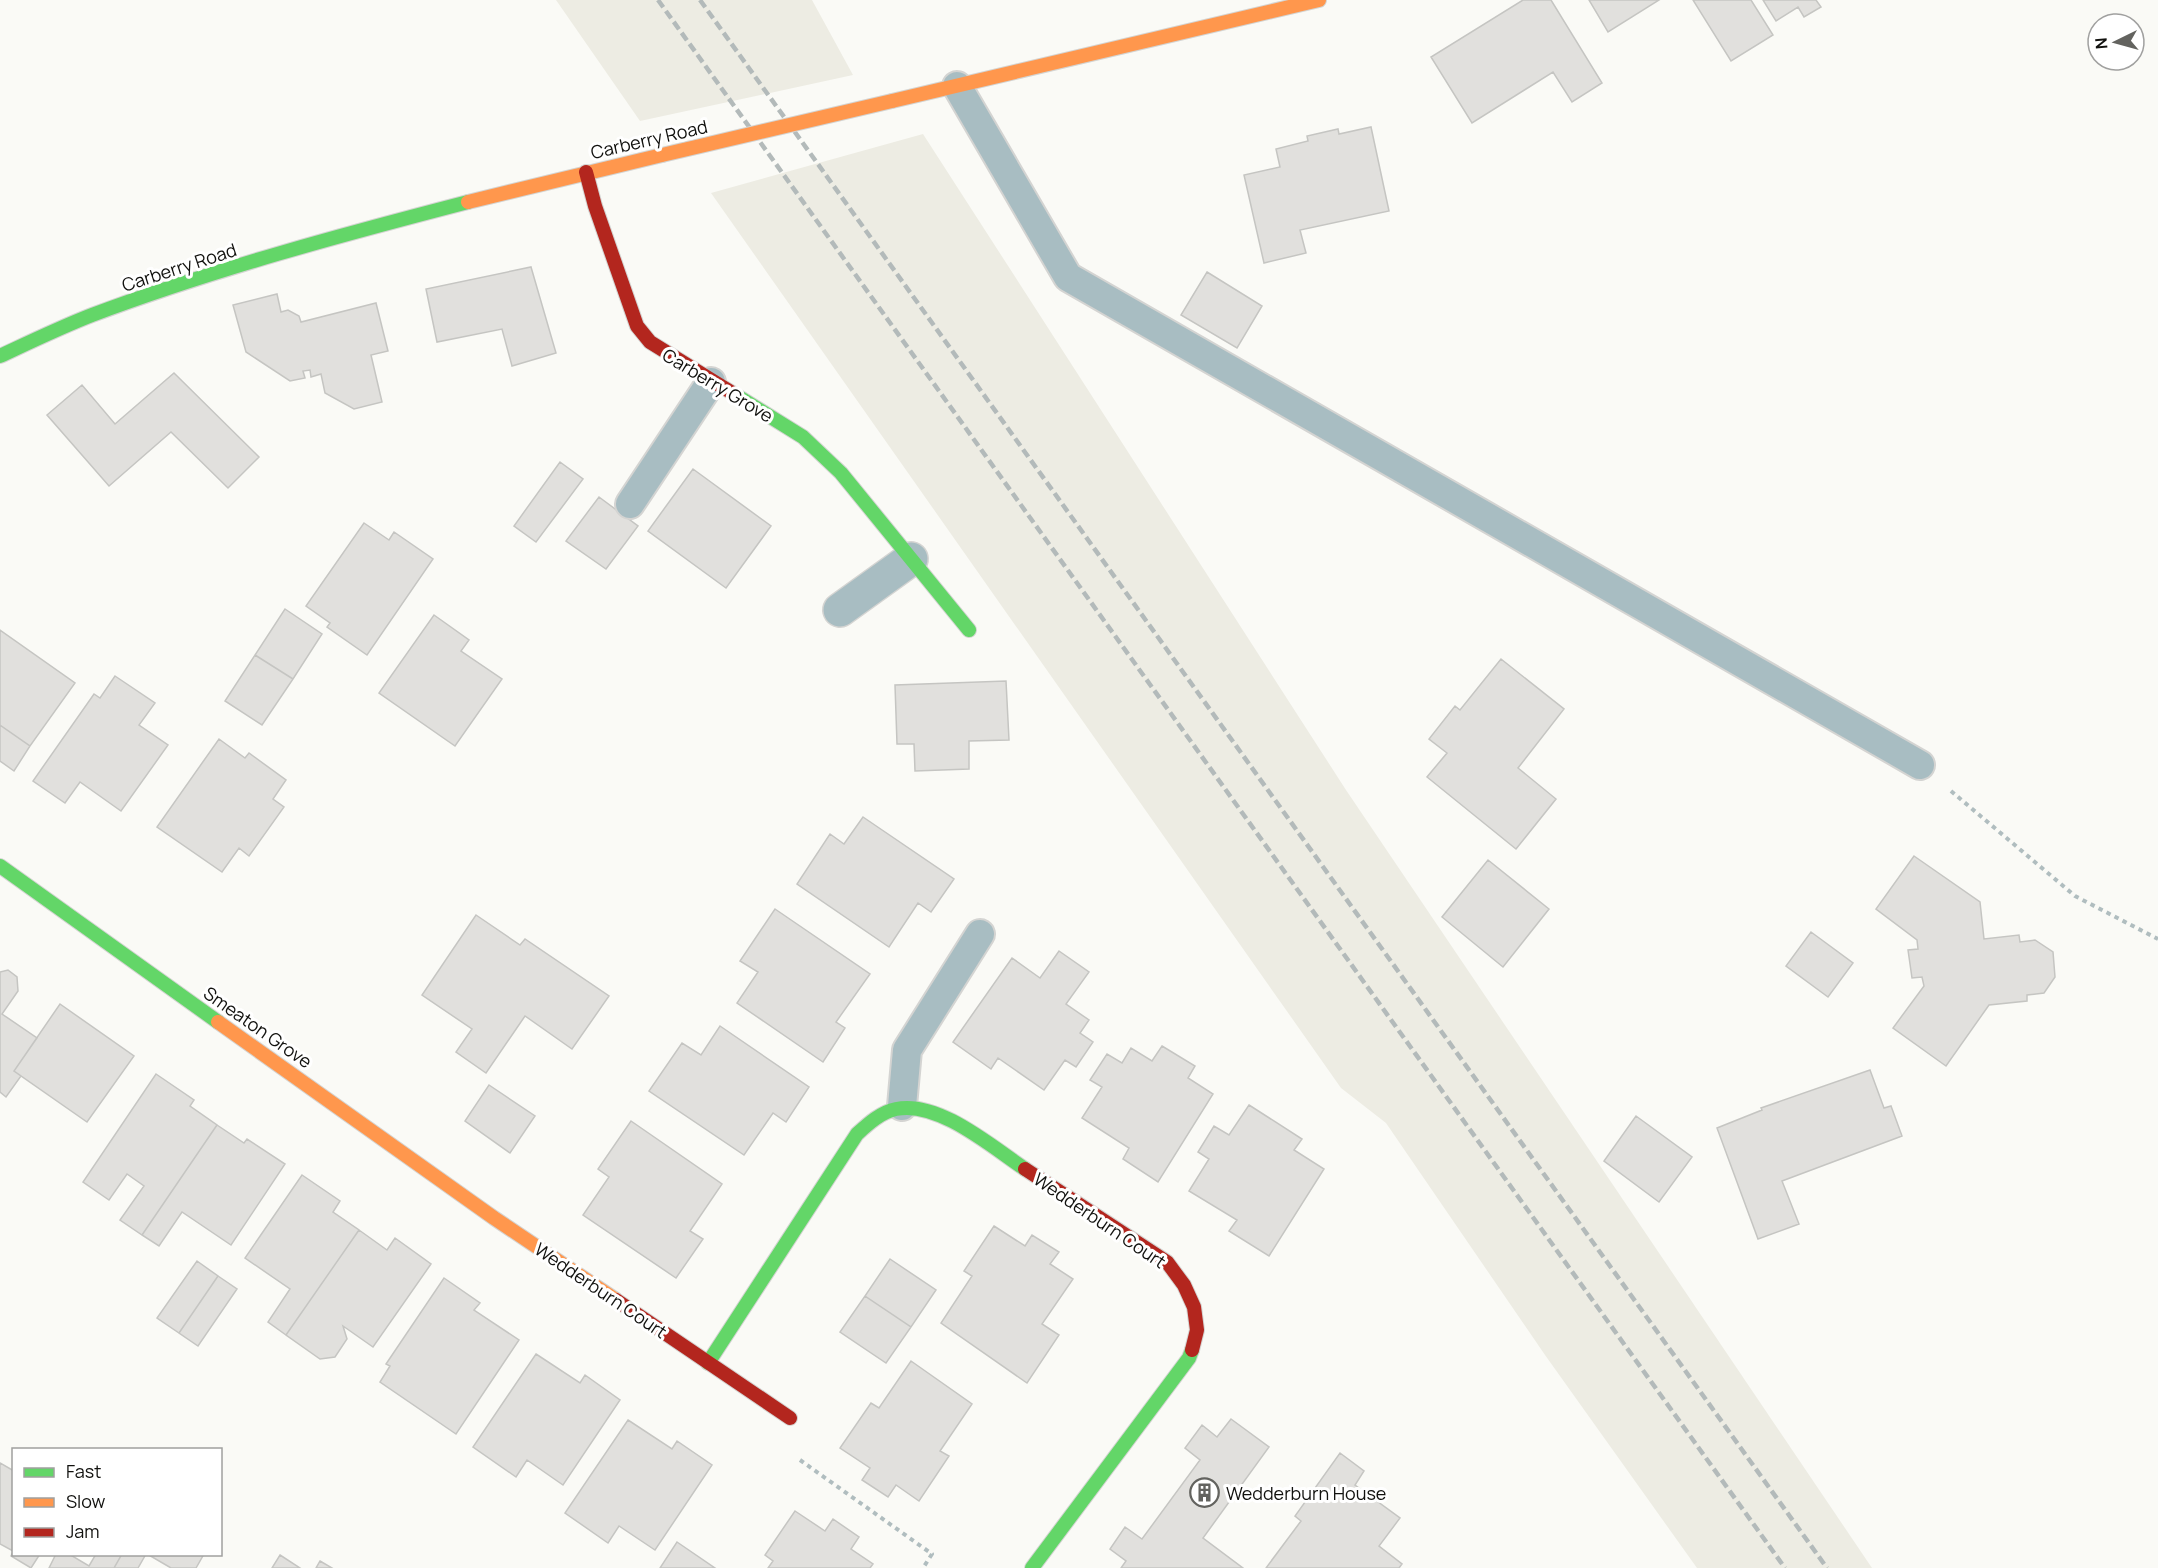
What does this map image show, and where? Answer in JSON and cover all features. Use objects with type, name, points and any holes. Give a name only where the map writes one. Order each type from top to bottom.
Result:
[{"type":"street","name":"Carberry Road","points":[[0,356],[90,316],[199,277],[326,239],[586,172],[1319,0]]},
{"type":"street","name":"Carberry Grove","points":[[586,172],[595,206],[637,326],[650,342],[711,382],[803,437],[841,473],[969,630]]},
{"type":"street","points":[[840,610],[911,559]]},
{"type":"street","name":"Smeaton Grove","points":[[0,866],[494,1218]]},
{"type":"street","points":[[708,1363],[857,1134],[879,1114],[903,1106]]},
{"type":"street","name":"Wedderburn Court","points":[[903,1106],[944,1116],[1167,1262],[1186,1286],[1197,1315],[1198,1338],[1189,1358],[1032,1568]]},
{"type":"street","name":"Wedderburn Court","points":[[494,1218],[790,1418]]},
{"type":"lane","points":[[957,86],[1068,277],[1920,765]]},
{"type":"lane","points":[[630,504],[711,382]]},
{"type":"lane","points":[[903,1106],[907,1050],[980,934]]},
{"type":"path","points":[[1920,765],[2075,896],[2158,939]]},
{"type":"path","points":[[792,1455],[932,1554],[923,1568]]},
{"type":"shaded area","points":[[556,0],[812,0],[853,75],[640,121]]},
{"type":"shaded area","points":[[923,134],[1346,790],[1872,1568],[1697,1568],[1545,1355],[1386,1123],[1341,1088],[711,193]]},
{"type":"building","points":[[1523,0],[1551,0],[1602,83],[1572,102],[1553,72],[1472,123],[1431,57]]},
{"type":"building","points":[[1589,0],[1659,0],[1608,32]]},
{"type":"building","points":[[1693,0],[1751,0],[1773,35],[1731,61]]},
{"type":"building","points":[[1763,0],[1816,0],[1821,7],[1804,17],[1798,7],[1776,21]]},
{"type":"building","points":[[1371,127],[1389,211],[1300,230],[1306,253],[1264,263],[1244,175],[1280,167],[1276,149],[1308,141],[1307,136],[1338,129],[1339,134]]},
{"type":"building","points":[[531,267],[556,353],[512,366],[502,329],[437,342],[426,289]]},
{"type":"building","points":[[1207,272],[1262,306],[1237,348],[1181,315]]},
{"type":"building","points":[[277,294],[281,312],[288,310],[299,316],[301,322],[376,303],[388,351],[371,355],[382,402],[354,409],[325,393],[321,374],[311,377],[310,370],[303,371],[305,378],[290,381],[246,352],[233,305]]},
{"type":"building","points":[[174,373],[259,457],[228,488],[171,432],[109,486],[47,415],[82,385],[115,424]]},
{"type":"building","points":[[560,462],[583,479],[536,542],[514,526]]},
{"type":"building","points":[[693,469],[771,526],[726,588],[648,531]]},
{"type":"building","points":[[599,497],[638,526],[606,569],[566,541]]},
{"type":"building","points":[[364,523],[389,540],[394,532],[433,559],[367,655],[327,627],[330,623],[306,606]]},
{"type":"building","points":[[285,609],[322,634],[293,679],[255,655]]},
{"type":"building","points":[[434,615],[469,640],[461,651],[502,679],[455,746],[379,693]]},
{"type":"building","points":[[0,630],[75,683],[30,746],[0,725]]},
{"type":"building","points":[[255,655],[293,679],[262,725],[225,701]]},
{"type":"building","points":[[1501,659],[1564,709],[1518,768],[1556,799],[1516,849],[1427,777],[1447,753],[1429,739],[1455,706],[1460,710]]},
{"type":"building","points":[[115,676],[155,703],[139,725],[168,745],[121,811],[80,782],[65,803],[33,781],[94,694],[100,698]]},
{"type":"building","points":[[1006,681],[1009,740],[969,741],[969,769],[915,771],[914,744],[897,744],[895,685]]},
{"type":"building","points":[[0,725],[30,746],[14,771],[0,761]]},
{"type":"building","points":[[219,739],[245,758],[249,753],[286,780],[273,799],[284,807],[249,856],[239,848],[222,872],[157,827]]},
{"type":"building","points":[[863,817],[954,879],[931,912],[918,903],[889,947],[797,884],[830,834],[844,844]]},
{"type":"building","points":[[1914,856],[1980,902],[1984,939],[2019,935],[2020,942],[2035,940],[2053,952],[2055,977],[2044,993],[2027,995],[2027,1001],[1989,1005],[1946,1066],[1893,1028],[1924,986],[1922,977],[1912,978],[1908,950],[1918,949],[1917,940],[1876,909]]},
{"type":"building","points":[[1488,860],[1549,909],[1503,967],[1442,917]]},
{"type":"building","points":[[775,909],[870,974],[836,1022],[845,1028],[823,1062],[737,1003],[758,972],[740,961]]},
{"type":"building","points":[[476,915],[520,945],[525,939],[609,996],[572,1049],[525,1016],[486,1073],[456,1052],[472,1029],[422,995]]},
{"type":"building","points":[[1811,932],[1853,963],[1828,997],[1786,966]]},
{"type":"building","points":[[1059,951],[1089,972],[1066,1004],[1089,1020],[1080,1033],[1093,1042],[1076,1067],[1065,1060],[1044,1090],[998,1058],[991,1069],[953,1042],[1012,958],[1040,978]]},
{"type":"building","points":[[8,970],[17,977],[18,991],[2,1014],[37,1038],[14,1071],[21,1076],[6,1097],[0,1092],[0,972]]},
{"type":"building","points":[[60,1004],[134,1056],[87,1122],[14,1071]]},
{"type":"building","points":[[720,1026],[809,1087],[786,1122],[773,1113],[744,1155],[649,1091],[682,1043],[701,1055]]},
{"type":"building","points":[[1162,1046],[1195,1066],[1188,1078],[1213,1094],[1158,1182],[1123,1159],[1129,1148],[1082,1118],[1102,1087],[1090,1080],[1107,1054],[1122,1063],[1131,1048],[1152,1061]]},
{"type":"building","points":[[1870,1070],[1884,1108],[1891,1106],[1902,1136],[1782,1181],[1799,1224],[1758,1239],[1717,1128],[1762,1110],[1761,1108]]},
{"type":"building","points":[[156,1074],[194,1100],[190,1106],[217,1125],[142,1235],[120,1220],[144,1186],[127,1174],[109,1200],[83,1182]]},
{"type":"building","points":[[489,1085],[535,1116],[510,1153],[465,1121]]},
{"type":"building","points":[[1249,1105],[1302,1139],[1294,1150],[1324,1169],[1269,1256],[1229,1231],[1237,1220],[1189,1191],[1209,1159],[1198,1152],[1214,1126],[1229,1135]]},
{"type":"building","points":[[1636,1116],[1692,1157],[1659,1202],[1604,1161]]},
{"type":"building","points":[[631,1121],[722,1184],[690,1231],[703,1239],[676,1278],[583,1215],[609,1177],[598,1169]]},
{"type":"building","points":[[217,1125],[244,1143],[247,1139],[285,1164],[231,1245],[182,1212],[159,1246],[142,1235]]},
{"type":"building","points":[[302,1175],[340,1201],[333,1212],[359,1230],[286,1335],[268,1322],[290,1289],[245,1258]]},
{"type":"building","points":[[994,1226],[1025,1246],[1032,1235],[1059,1252],[1050,1264],[1073,1279],[1042,1324],[1059,1335],[1027,1383],[941,1323],[972,1276],[964,1271]]},
{"type":"building","points":[[359,1230],[387,1250],[395,1238],[431,1264],[373,1347],[343,1326],[347,1339],[335,1357],[320,1359],[286,1335]]},
{"type":"building","points":[[890,1259],[936,1290],[911,1327],[865,1296]]},
{"type":"building","points":[[197,1261],[218,1276],[179,1333],[157,1318]]},
{"type":"building","points":[[218,1276],[237,1289],[198,1346],[179,1333]]},
{"type":"building","points":[[444,1278],[480,1303],[474,1310],[519,1340],[456,1434],[380,1382],[390,1366],[386,1364]]},
{"type":"building","points":[[865,1296],[911,1327],[886,1363],[840,1332]]},
{"type":"building","points":[[536,1354],[580,1383],[585,1375],[620,1400],[563,1485],[527,1460],[516,1477],[473,1447]]},
{"type":"building","points":[[911,1361],[972,1404],[940,1451],[949,1456],[919,1501],[896,1485],[888,1497],[862,1480],[870,1468],[840,1448],[871,1403],[879,1408]]},
{"type":"building","name":"Wedderburn House","points":[[1231,1419],[1269,1447],[1203,1538],[1243,1568],[1121,1568],[1126,1561],[1110,1549],[1125,1527],[1142,1539],[1200,1460],[1185,1448],[1202,1425],[1217,1437]]},
{"type":"building","points":[[628,1420],[672,1449],[677,1441],[712,1465],[655,1550],[619,1526],[608,1543],[565,1513]]},
{"type":"building","name":"Wedderburn House","points":[[1340,1453],[1364,1471],[1355,1485],[1400,1518],[1379,1546],[1402,1564],[1399,1568],[1266,1568],[1301,1521],[1295,1516]]},
{"type":"building","points":[[0,1463],[12,1470],[12,1550],[0,1544]]},
{"type":"building","points":[[795,1511],[825,1531],[833,1519],[859,1537],[851,1549],[873,1564],[870,1568],[768,1568],[773,1561],[765,1555]]},
{"type":"building","points":[[677,1542],[715,1568],[660,1568]]},
{"type":"building","points":[[12,1554],[12,1556],[39,1556],[31,1568],[11,1556]]},
{"type":"building","points":[[280,1555],[300,1568],[272,1568]]},
{"type":"building","points":[[55,1556],[72,1556],[89,1566],[95,1556],[121,1556],[114,1568],[49,1568]]},
{"type":"building","points":[[121,1556],[145,1556],[138,1568],[114,1568]]},
{"type":"building","points":[[150,1556],[203,1556],[196,1568],[171,1568]]},
{"type":"building","points":[[320,1561],[332,1568],[316,1568]]},
{"type":"railway","points":[[658,0],[1785,1568]]},
{"type":"railway","points":[[700,0],[1827,1568]]},
{"type":"traffic: fast","points":[[0,356],[92,315],[138,298],[326,240],[468,202]]},
{"type":"traffic: fast","points":[[734,394],[803,437],[841,473],[969,630]]},
{"type":"traffic: fast","points":[[0,866],[218,1022]]},
{"type":"traffic: fast","points":[[708,1363],[857,1134],[870,1122],[896,1109],[912,1108],[929,1111],[964,1127],[1025,1169]]},
{"type":"traffic: fast","points":[[1032,1568],[1189,1358],[1192,1350]]},
{"type":"traffic: slow","points":[[892,101],[1319,0]]},
{"type":"traffic: slow","points":[[662,155],[892,101]]},
{"type":"traffic: slow","points":[[468,202],[662,155]]},
{"type":"traffic: slow","points":[[218,1022],[494,1218],[616,1300]]},
{"type":"traffic: jam","points":[[586,172],[595,206],[637,326],[650,342],[734,394]]},
{"type":"traffic: jam","points":[[1025,1169],[1167,1262],[1184,1285],[1194,1307],[1197,1330],[1192,1350]]},
{"type":"traffic: jam","points":[[616,1300],[790,1418]]},
{"type":"place","name":"Wedderburn House","points":[[1205,1493]]}]
